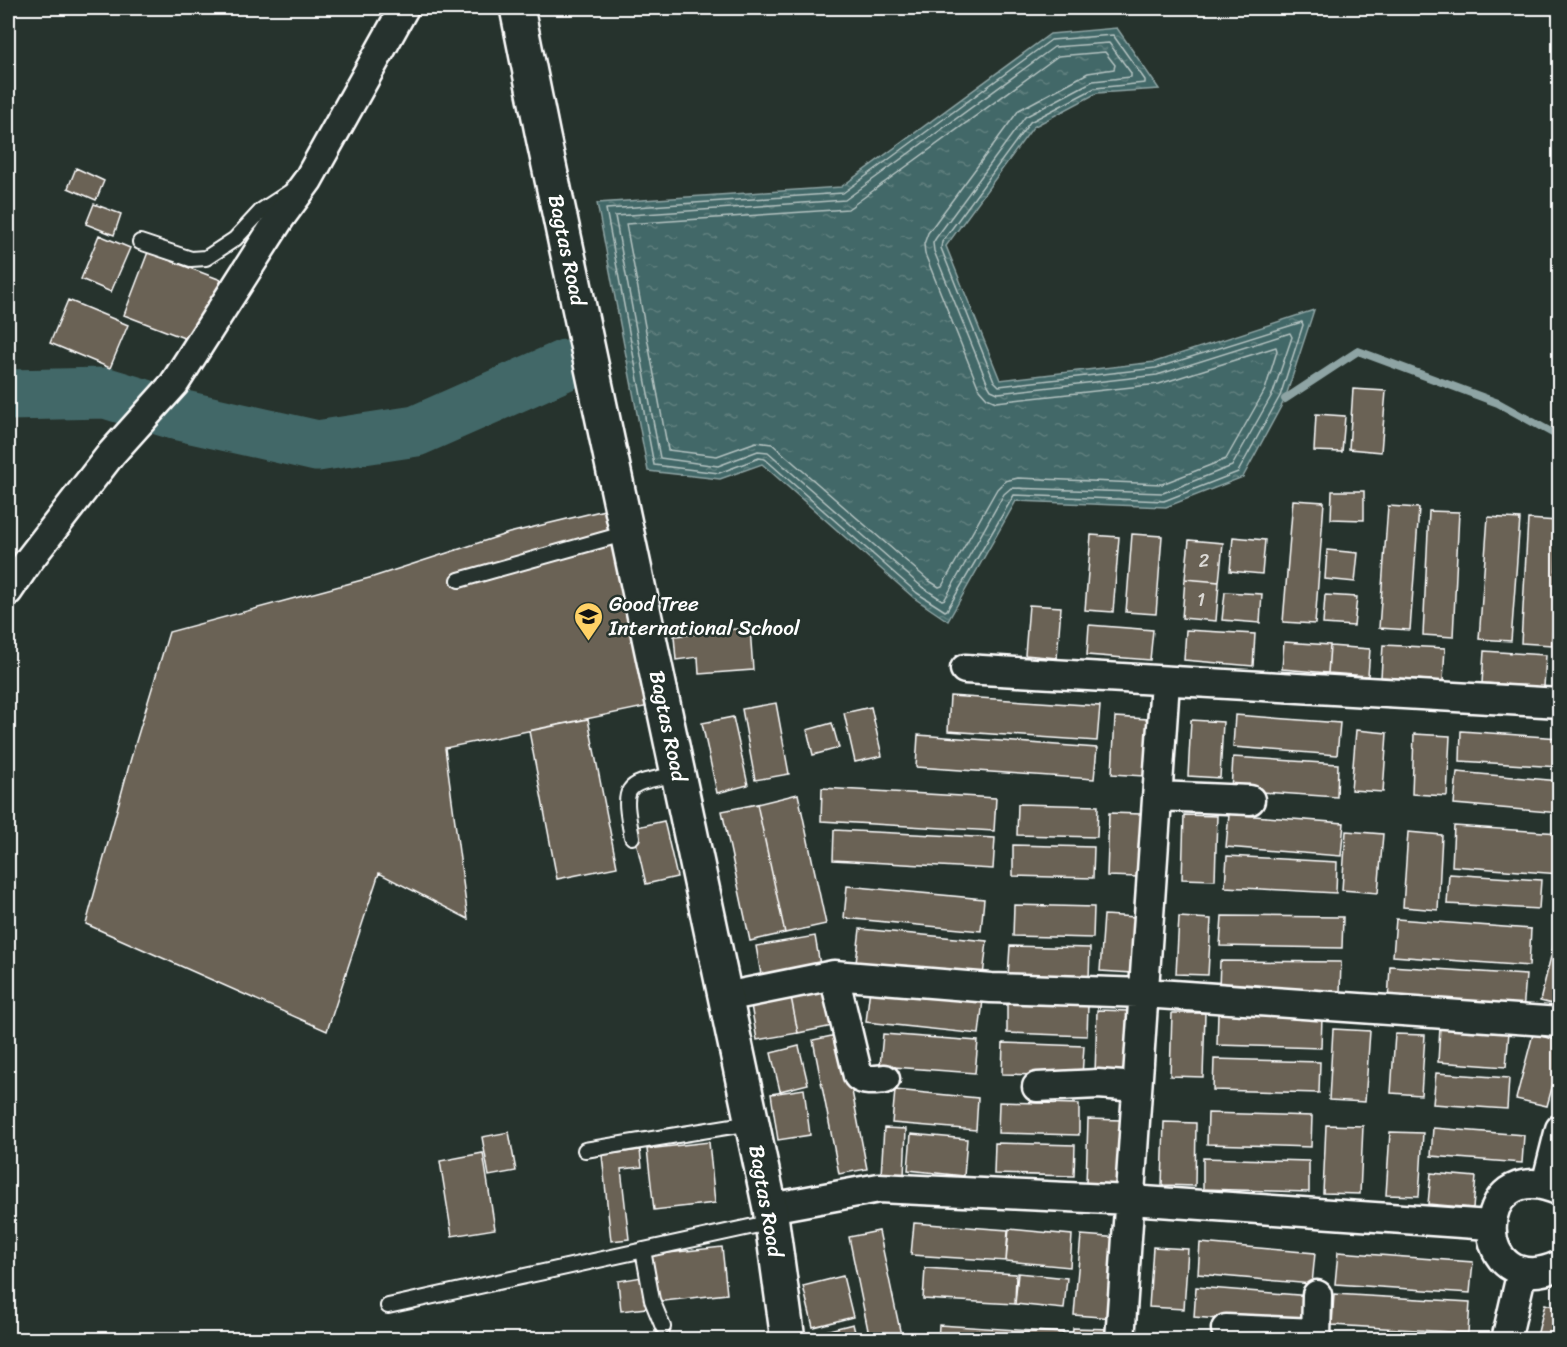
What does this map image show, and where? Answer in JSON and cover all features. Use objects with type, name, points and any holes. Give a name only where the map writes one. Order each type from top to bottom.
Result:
[{"type":"street","points":[[8,591],[29,560],[111,454],[174,384],[280,218],[308,180],[404,8]]},
{"type":"street","name":"Bagtas Road","points":[[517,8],[771,1215],[788,1340]]},
{"type":"street","points":[[965,669],[1560,703]]},
{"type":"street","points":[[1120,1340],[1165,681]]},
{"type":"street","points":[[1157,796],[1250,800]]},
{"type":"street","points":[[725,997],[834,975],[991,988],[1144,993],[1560,1022]]},
{"type":"street","points":[[834,975],[858,1076],[868,1080],[885,1079]]},
{"type":"street","points":[[1037,1087],[1098,1084],[1137,1087]]},
{"type":"street","points":[[1560,1129],[1553,1188],[1533,1183],[1520,1185],[1499,1201],[1490,1226],[1492,1240],[1498,1254],[1508,1264],[1522,1271],[1534,1272],[1560,1265]]},
{"type":"street","points":[[771,1215],[879,1188],[1130,1200],[1490,1226]]},
{"type":"street","points":[[1506,1340],[1522,1271]]},
{"type":"street","points":[[1226,1329],[1316,1336],[1317,1295]]},
{"type":"lane","points":[[140,242],[191,259],[206,258],[235,239],[262,210],[308,180]]},
{"type":"lane","points":[[459,580],[627,534]]},
{"type":"lane","points":[[632,837],[626,805],[626,795],[631,787],[643,781],[678,774]]},
{"type":"lane","points":[[585,1150],[752,1123]]},
{"type":"lane","points":[[388,1306],[643,1250],[771,1215]]},
{"type":"lane","points":[[643,1250],[652,1300],[663,1327]]},
{"type":"water","points":[[1117,28],[1159,89],[1097,93],[1033,127],[946,246],[1000,380],[1155,362],[1314,310],[1285,399],[1243,477],[1166,507],[1016,501],[948,621],[914,598],[762,464],[720,479],[648,471],[597,203],[841,187],[1050,34]]},
{"type":"building","points":[[76,168],[104,181],[96,200],[68,188]]},
{"type":"building","points":[[94,204],[121,214],[114,235],[86,224]]},
{"type":"building","points":[[99,235],[130,248],[111,292],[81,279]]},
{"type":"building","points":[[148,252],[221,280],[197,343],[124,315]]},
{"type":"building","points":[[68,300],[128,325],[110,368],[50,343]]},
{"type":"building","points":[[1353,389],[1386,391],[1381,452],[1349,449]]},
{"type":"building","points":[[1316,414],[1345,416],[1342,452],[1314,451]]},
{"type":"building","points":[[1332,491],[1364,491],[1364,520],[1331,519]]},
{"type":"building","points":[[1293,500],[1324,502],[1315,624],[1283,622]]},
{"type":"building","points":[[1388,506],[1419,508],[1410,630],[1379,628]]},
{"type":"building","points":[[613,508],[654,705],[445,748],[468,919],[379,873],[327,1031],[86,924],[131,758],[169,632],[373,577],[509,533]]},
{"type":"building","points":[[1429,511],[1459,512],[1453,637],[1423,635]]},
{"type":"building","points":[[1488,517],[1520,519],[1511,641],[1479,639]]},
{"type":"building","points":[[1528,519],[1558,521],[1552,645],[1521,643]]},
{"type":"building","points":[[1132,534],[1162,536],[1156,614],[1126,612]]},
{"type":"building","points":[[1091,535],[1119,537],[1113,612],[1085,610]]},
{"type":"building","points":[[1233,537],[1265,540],[1262,574],[1230,571]]},
{"type":"building","points":[[1189,540],[1223,543],[1219,582],[1185,579]]},
{"type":"building","points":[[1327,550],[1358,553],[1355,582],[1325,579]]},
{"type":"building","points":[[1185,579],[1219,582],[1216,621],[1182,618]]},
{"type":"building","points":[[1225,592],[1262,594],[1260,623],[1222,620]]},
{"type":"building","points":[[1325,595],[1357,597],[1354,626],[1323,624]]},
{"type":"building","points":[[1029,605],[1061,607],[1057,658],[1025,655]]},
{"type":"building","points":[[1089,625],[1153,630],[1150,660],[1087,655]]},
{"type":"building","points":[[750,628],[753,670],[699,674],[698,657],[676,660],[674,636]]},
{"type":"building","points":[[1186,630],[1255,634],[1253,666],[1184,660]]},
{"type":"building","points":[[1284,642],[1330,645],[1328,673],[1282,669]]},
{"type":"building","points":[[1383,645],[1445,648],[1443,681],[1381,677]]},
{"type":"building","points":[[1330,646],[1370,649],[1368,676],[1328,673]]},
{"type":"building","points":[[1484,651],[1546,655],[1544,687],[1482,683]]},
{"type":"building","points":[[950,696],[1100,706],[1097,741],[948,731]]},
{"type":"building","points":[[776,703],[789,774],[755,780],[742,709]]},
{"type":"building","points":[[871,707],[882,756],[855,762],[844,713]]},
{"type":"building","points":[[1235,715],[1340,723],[1337,755],[1233,747]]},
{"type":"building","points":[[733,717],[748,785],[717,793],[702,723]]},
{"type":"building","points":[[1115,717],[1148,719],[1144,776],[1112,774]]},
{"type":"building","points":[[588,719],[617,867],[557,879],[529,731]]},
{"type":"building","points":[[1191,720],[1223,722],[1220,778],[1188,776]]},
{"type":"building","points":[[832,723],[839,748],[813,755],[807,730]]},
{"type":"building","points":[[1356,730],[1387,733],[1383,792],[1351,790]]},
{"type":"building","points":[[1461,731],[1560,738],[1560,767],[1460,761]]},
{"type":"building","points":[[1414,734],[1450,736],[1447,796],[1412,794]]},
{"type":"building","points":[[918,735],[1097,748],[1094,779],[916,767]]},
{"type":"building","points":[[1233,757],[1338,764],[1337,797],[1231,790]]},
{"type":"building","points":[[1457,772],[1560,781],[1560,813],[1454,804]]},
{"type":"building","points":[[822,788],[996,798],[994,831],[821,821]]},
{"type":"building","points":[[798,794],[826,924],[785,933],[757,804]]},
{"type":"building","points":[[757,804],[785,933],[750,941],[722,811]]},
{"type":"building","points":[[1018,804],[1098,806],[1097,837],[1017,835]]},
{"type":"building","points":[[1109,813],[1142,814],[1139,877],[1107,876]]},
{"type":"building","points":[[1229,814],[1344,823],[1341,856],[1226,847]]},
{"type":"building","points":[[1184,815],[1217,816],[1215,880],[1182,879]]},
{"type":"building","points":[[664,821],[677,877],[646,884],[633,828]]},
{"type":"building","points":[[1454,826],[1560,833],[1560,874],[1452,866]]},
{"type":"building","points":[[834,830],[995,838],[993,869],[833,860]]},
{"type":"building","points":[[1346,831],[1383,834],[1378,893],[1342,890]]},
{"type":"building","points":[[1408,832],[1442,835],[1438,910],[1403,907]]},
{"type":"building","points":[[1013,845],[1094,847],[1093,878],[1013,876]]},
{"type":"building","points":[[1227,856],[1337,862],[1336,893],[1225,887]]},
{"type":"building","points":[[1449,874],[1541,880],[1539,909],[1447,904]]},
{"type":"building","points":[[847,886],[984,899],[981,931],[844,918]]},
{"type":"building","points":[[1014,905],[1094,907],[1093,938],[1013,936]]},
{"type":"building","points":[[1104,915],[1136,917],[1132,973],[1100,971]]},
{"type":"building","points":[[1222,916],[1343,917],[1342,948],[1220,946]]},
{"type":"building","points":[[1179,917],[1211,919],[1208,975],[1176,974]]},
{"type":"building","points":[[1396,919],[1531,929],[1529,966],[1393,956]]},
{"type":"building","points":[[860,929],[987,941],[983,976],[856,963]]},
{"type":"building","points":[[815,936],[820,965],[761,975],[756,946]]},
{"type":"building","points":[[1555,940],[1560,941],[1560,1006],[1540,1001]]},
{"type":"building","points":[[1010,946],[1090,948],[1089,979],[1008,977]]},
{"type":"building","points":[[1220,961],[1341,962],[1340,993],[1219,988]]},
{"type":"building","points":[[1390,966],[1526,975],[1523,1012],[1388,1002]]},
{"type":"building","points":[[870,988],[983,1000],[979,1034],[866,1022]]},
{"type":"building","points":[[827,991],[833,1026],[798,1033],[791,997]]},
{"type":"building","points":[[791,997],[798,1033],[757,1040],[751,1005]]},
{"type":"building","points":[[1007,1002],[1088,1005],[1087,1036],[1007,1033]]},
{"type":"building","points":[[1097,1010],[1129,1011],[1128,1074],[1095,1074]]},
{"type":"building","points":[[1172,1013],[1205,1013],[1203,1077],[1170,1076]]},
{"type":"building","points":[[1218,1014],[1322,1017],[1321,1048],[1217,1045]]},
{"type":"building","points":[[1440,1027],[1509,1032],[1506,1067],[1438,1062]]},
{"type":"building","points":[[1333,1029],[1370,1031],[1365,1102],[1329,1100]]},
{"type":"building","points":[[841,1034],[867,1169],[839,1174],[813,1040]]},
{"type":"building","points":[[883,1034],[978,1041],[975,1073],[880,1066]]},
{"type":"building","points":[[1395,1034],[1425,1035],[1421,1095],[1391,1093]]},
{"type":"building","points":[[1533,1034],[1560,1041],[1560,1059],[1547,1106],[1516,1099]]},
{"type":"building","points":[[1003,1043],[1084,1046],[1082,1076],[1002,1074]]},
{"type":"building","points":[[799,1046],[808,1084],[780,1091],[771,1053]]},
{"type":"building","points":[[1214,1059],[1320,1062],[1319,1093],[1213,1090]]},
{"type":"building","points":[[1436,1073],[1509,1078],[1507,1109],[1433,1104]]},
{"type":"building","points":[[804,1089],[810,1135],[778,1140],[771,1094]]},
{"type":"building","points":[[895,1090],[978,1098],[976,1130],[892,1123]]},
{"type":"building","points":[[999,1102],[1079,1104],[1079,1135],[998,1133]]},
{"type":"building","points":[[1208,1113],[1312,1116],[1311,1147],[1207,1144]]},
{"type":"building","points":[[1088,1119],[1121,1120],[1119,1184],[1086,1183]]},
{"type":"building","points":[[1164,1122],[1196,1123],[1195,1186],[1162,1185]]},
{"type":"building","points":[[1326,1125],[1363,1126],[1360,1194],[1323,1193]]},
{"type":"building","points":[[884,1128],[906,1129],[904,1176],[881,1175]]},
{"type":"building","points":[[1433,1128],[1524,1135],[1522,1163],[1431,1156]]},
{"type":"building","points":[[509,1132],[516,1171],[489,1176],[482,1137]]},
{"type":"building","points":[[1390,1132],[1423,1133],[1419,1196],[1386,1195]]},
{"type":"building","points":[[911,1134],[967,1139],[964,1176],[908,1170]]},
{"type":"building","points":[[709,1142],[715,1203],[654,1210],[647,1149]]},
{"type":"building","points":[[995,1143],[1075,1145],[1074,1176],[994,1174]]},
{"type":"building","points":[[640,1150],[642,1167],[621,1169],[629,1239],[611,1241],[602,1155]]},
{"type":"building","points":[[483,1153],[495,1229],[452,1236],[440,1161]]},
{"type":"building","points":[[1203,1158],[1309,1161],[1309,1192],[1203,1189]]},
{"type":"building","points":[[1431,1173],[1476,1177],[1473,1208],[1428,1204]]},
{"type":"building","points":[[914,1223],[1008,1230],[1006,1261],[911,1255]]},
{"type":"building","points":[[1009,1229],[1072,1235],[1070,1267],[1006,1261]]},
{"type":"building","points":[[879,1231],[902,1340],[870,1340],[849,1237]]},
{"type":"building","points":[[1081,1235],[1121,1238],[1114,1318],[1074,1315]]},
{"type":"building","points":[[1200,1243],[1315,1253],[1312,1284],[1198,1274]]},
{"type":"building","points":[[722,1247],[727,1294],[655,1302],[650,1255]]},
{"type":"building","points":[[1153,1247],[1188,1249],[1184,1309],[1149,1307]]},
{"type":"building","points":[[1338,1252],[1473,1262],[1470,1293],[1335,1284]]},
{"type":"building","points":[[925,1268],[1016,1274],[1015,1304],[923,1299]]},
{"type":"building","points":[[1018,1273],[1067,1278],[1064,1309],[1015,1304]]},
{"type":"building","points":[[843,1276],[853,1317],[813,1327],[803,1286]]},
{"type":"building","points":[[642,1277],[646,1308],[621,1311],[618,1281]]},
{"type":"building","points":[[1196,1287],[1311,1296],[1308,1326],[1194,1317]]},
{"type":"building","points":[[1334,1294],[1470,1302],[1468,1333],[1332,1325]]},
{"type":"building","points":[[1545,1304],[1560,1308],[1560,1340],[1536,1340]]},
{"type":"building","points":[[853,1324],[857,1340],[827,1340],[825,1331]]},
{"type":"building","points":[[939,1325],[1063,1333],[1063,1340],[938,1340]]},
{"type":"building","points":[[1073,1328],[1112,1329],[1111,1340],[1072,1340]]},
{"type":"waterway","points":[[1285,399],[1358,351],[1498,403],[1560,437]]},
{"type":"waterway","points":[[8,395],[106,393],[175,414],[317,446],[416,431],[565,365]]},
{"type":"place","name":"Good Tree International School","points":[[588,642]]}]
